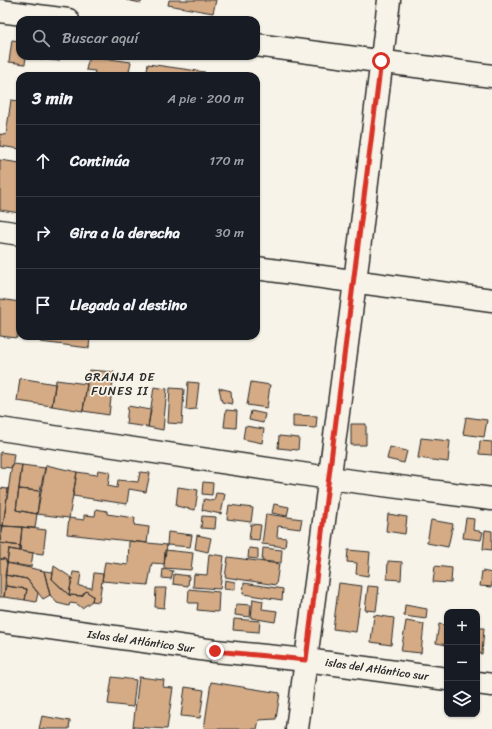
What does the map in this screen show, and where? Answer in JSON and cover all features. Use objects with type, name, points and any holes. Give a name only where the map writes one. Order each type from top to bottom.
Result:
[{"type":"street","points":[[297,729],[355,282],[389,0]]},
{"type":"street","points":[[0,11],[38,16]]},
{"type":"street","points":[[260,46],[492,76]]},
{"type":"street","points":[[0,231],[16,233]]},
{"type":"street","points":[[260,269],[492,300]]},
{"type":"street","points":[[0,430],[329,478],[492,499]]},
{"type":"street","name":"Islas del Atlántico Sur","points":[[0,621],[215,651],[306,660]]},
{"type":"street","name":"islas del Atlántico sur","points":[[306,660],[444,679]]},
{"type":"street","points":[[480,683],[492,685]]},
{"type":"building","points":[[126,0],[142,0],[141,3]]},
{"type":"building","points":[[169,0],[216,0],[213,13],[168,5]]},
{"type":"building","points":[[12,40],[16,40],[16,60],[26,60],[25,64],[9,62]]},
{"type":"building","points":[[88,60],[117,60],[131,62],[129,72],[95,72],[86,70]]},
{"type":"building","points":[[148,64],[205,72],[147,72]]},
{"type":"building","points":[[11,100],[16,101],[16,148],[0,146],[0,134],[6,135]]},
{"type":"building","points":[[0,160],[16,162],[16,212],[0,210]]},
{"type":"building","points":[[0,299],[16,301],[16,338],[0,336]]},
{"type":"building","points":[[40,340],[90,340],[89,348],[40,342]]},
{"type":"building","points":[[89,370],[114,372],[109,415],[83,411]]},
{"type":"building","points":[[20,378],[55,384],[52,406],[17,401]]},
{"type":"building","points":[[56,380],[87,384],[83,411],[52,406]]},
{"type":"building","points":[[188,382],[199,383],[196,409],[186,410]]},
{"type":"building","points":[[251,382],[270,385],[267,408],[247,405]]},
{"type":"building","points":[[154,387],[167,389],[163,430],[148,427]]},
{"type":"building","points":[[170,388],[184,389],[182,424],[168,423]]},
{"type":"building","points":[[219,388],[231,391],[232,404],[222,402]]},
{"type":"building","points":[[128,406],[151,410],[148,427],[126,424]]},
{"type":"building","points":[[226,410],[237,411],[236,428],[224,427]]},
{"type":"building","points":[[251,411],[265,414],[263,423],[249,420]]},
{"type":"building","points":[[293,415],[317,416],[316,428],[293,427]]},
{"type":"building","points":[[466,417],[487,420],[484,437],[463,434]]},
{"type":"building","points":[[351,424],[366,424],[366,445],[351,445]]},
{"type":"building","points":[[245,426],[264,429],[262,443],[243,439]]},
{"type":"building","points":[[279,436],[299,438],[298,450],[278,448]]},
{"type":"building","points":[[421,438],[450,441],[448,462],[418,458]]},
{"type":"building","points":[[480,441],[492,442],[492,455],[479,454]]},
{"type":"building","points":[[390,447],[407,451],[404,463],[387,459]]},
{"type":"building","points":[[0,452],[14,454],[12,468],[0,467]]},
{"type":"building","points":[[12,464],[22,465],[16,510],[37,514],[35,528],[3,526]]},
{"type":"building","points":[[22,465],[45,468],[40,491],[19,489]]},
{"type":"building","points":[[46,465],[77,472],[69,518],[37,514]]},
{"type":"building","points":[[98,470],[110,472],[108,486],[117,488],[118,480],[138,482],[140,472],[150,473],[146,492],[129,489],[127,504],[73,496],[77,472],[97,475]]},
{"type":"building","points":[[203,482],[213,483],[212,495],[202,494]]},
{"type":"building","points":[[178,487],[198,490],[195,510],[176,506]]},
{"type":"building","points":[[0,488],[8,489],[3,526],[0,525]]},
{"type":"building","points":[[19,489],[40,491],[37,514],[16,510]]},
{"type":"building","points":[[216,493],[225,494],[221,514],[202,510],[204,499],[214,501]]},
{"type":"building","points":[[274,504],[289,507],[287,516],[272,513]]},
{"type":"building","points":[[229,505],[253,508],[251,522],[227,519]]},
{"type":"building","points":[[96,509],[107,511],[107,514],[135,518],[134,525],[149,527],[147,543],[67,534],[69,518],[84,520],[84,515],[95,516]]},
{"type":"building","points":[[266,514],[302,519],[300,529],[278,526],[277,537],[286,538],[285,547],[262,544]]},
{"type":"building","points":[[388,514],[407,517],[405,534],[386,531]]},
{"type":"building","points":[[202,516],[216,517],[215,529],[201,528]]},
{"type":"building","points":[[466,518],[474,519],[473,530],[483,532],[481,540],[463,538]]},
{"type":"building","points":[[431,520],[453,524],[448,547],[427,543]]},
{"type":"building","points":[[251,524],[261,525],[259,540],[249,539]]},
{"type":"building","points":[[0,525],[3,526],[0,542]]},
{"type":"building","points":[[3,526],[22,527],[20,546],[0,543]]},
{"type":"building","points":[[22,527],[46,530],[43,554],[20,551]]},
{"type":"building","points":[[485,530],[492,531],[492,550],[483,549]]},
{"type":"building","points":[[168,532],[192,535],[190,547],[167,545]]},
{"type":"building","points":[[197,535],[211,538],[208,552],[195,549]]},
{"type":"building","points":[[129,541],[167,545],[164,564],[152,563],[148,585],[102,581],[105,562],[128,565]]},
{"type":"building","points":[[0,543],[20,546],[20,551],[9,549],[7,563],[5,559],[0,559]]},
{"type":"building","points":[[249,548],[258,549],[258,559],[248,558]]},
{"type":"building","points":[[263,548],[282,550],[281,563],[262,561]]},
{"type":"building","points":[[9,549],[33,553],[31,567],[7,563]]},
{"type":"building","points":[[165,550],[193,553],[191,570],[164,568]]},
{"type":"building","points":[[348,550],[370,552],[368,576],[356,574],[357,563],[347,562]]},
{"type":"building","points":[[209,554],[224,556],[220,589],[193,587],[194,574],[207,575]]},
{"type":"building","points":[[228,557],[279,564],[276,585],[225,577]]},
{"type":"building","points":[[0,559],[5,559],[7,563],[4,597],[0,597]]},
{"type":"building","points":[[388,561],[402,562],[401,580],[387,579]]},
{"type":"building","points":[[7,563],[44,571],[50,595],[43,599],[27,579],[5,575]]},
{"type":"building","points":[[54,566],[72,578],[69,595],[52,579]]},
{"type":"building","points":[[435,566],[452,568],[451,583],[433,582]]},
{"type":"building","points":[[163,569],[173,571],[171,579],[162,578]]},
{"type":"building","points":[[44,571],[53,572],[52,579],[69,595],[82,596],[86,591],[93,596],[92,601],[82,608],[77,604],[70,603],[69,606],[57,603],[50,595]]},
{"type":"building","points":[[482,571],[492,573],[492,587],[480,586]]},
{"type":"building","points":[[73,572],[81,573],[79,586],[92,588],[94,573],[103,574],[99,602],[92,601],[93,596],[86,591],[82,596],[69,595]]},
{"type":"building","points":[[174,574],[189,576],[188,586],[173,584]]},
{"type":"building","points":[[5,575],[27,579],[38,593],[36,602],[25,600],[27,589],[6,586]]},
{"type":"building","points":[[225,580],[235,582],[235,590],[224,589]]},
{"type":"building","points":[[244,583],[283,589],[282,600],[243,594]]},
{"type":"building","points":[[339,583],[362,586],[356,632],[333,629]]},
{"type":"building","points":[[6,586],[27,589],[25,600],[4,597]]},
{"type":"building","points":[[368,586],[379,587],[376,611],[365,610]]},
{"type":"building","points":[[156,588],[166,588],[164,608],[155,607]]},
{"type":"building","points":[[189,589],[219,592],[218,612],[197,610],[198,603],[188,603]]},
{"type":"building","points":[[253,599],[263,601],[262,609],[277,611],[275,622],[251,618]]},
{"type":"building","points":[[236,604],[251,605],[250,617],[235,615]]},
{"type":"building","points":[[405,605],[427,609],[426,619],[404,616]]},
{"type":"building","points":[[374,615],[394,618],[391,645],[371,642]]},
{"type":"building","points":[[234,619],[260,621],[259,632],[233,630]]},
{"type":"building","points":[[406,621],[424,624],[421,653],[401,651]]},
{"type":"building","points":[[439,624],[444,625],[444,644],[436,643]]},
{"type":"building","points":[[480,628],[484,628],[482,654],[480,654]]},
{"type":"building","points":[[112,677],[136,680],[133,707],[108,704]]},
{"type":"building","points":[[139,677],[164,680],[163,687],[173,688],[167,729],[133,727]]},
{"type":"building","points":[[211,682],[280,693],[276,719],[259,720],[257,729],[204,729]]},
{"type":"building","points":[[185,687],[204,690],[200,718],[181,716]]},
{"type":"building","points":[[42,716],[70,721],[69,729],[39,729]]},
{"type":"district","name":"GRANJA DE FUNES II","points":[[120,384]]},
{"type":"route","points":[[215,651],[306,660],[355,282],[381,61]]}]
